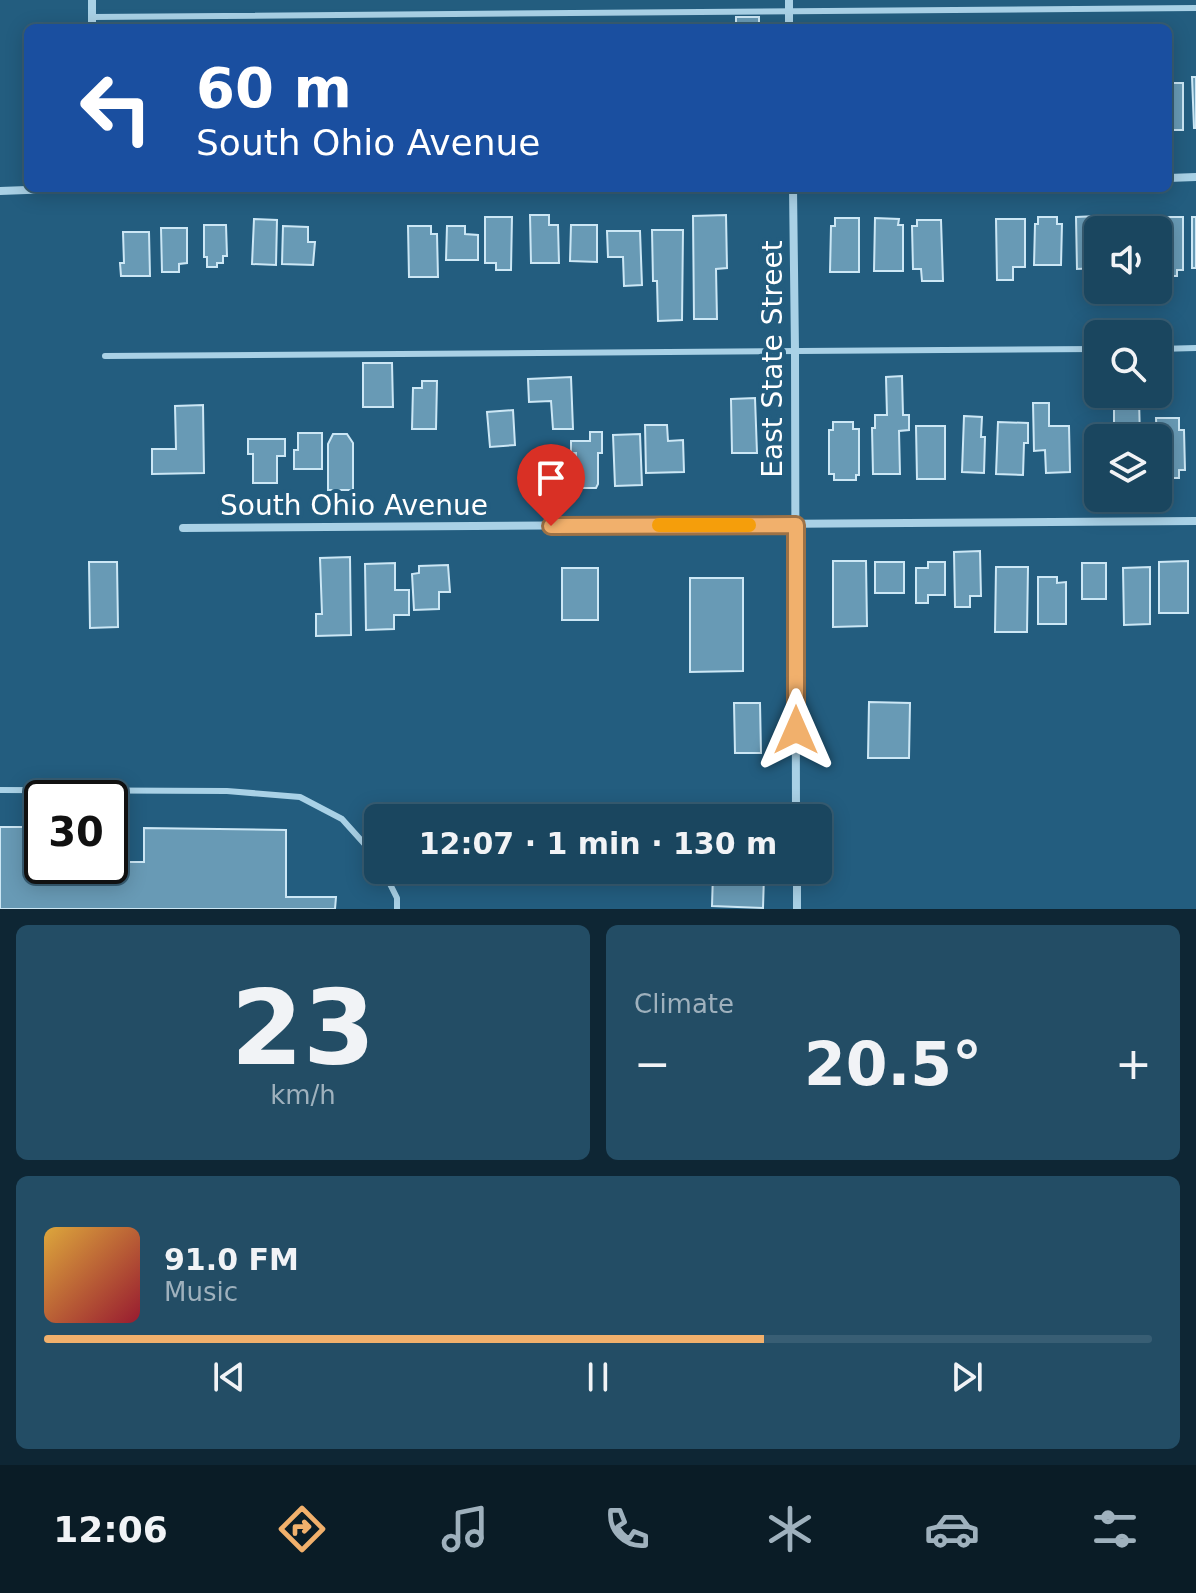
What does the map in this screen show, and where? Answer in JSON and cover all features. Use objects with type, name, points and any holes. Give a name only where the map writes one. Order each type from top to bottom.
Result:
[{"type":"street","points":[[92,0],[92,24]]},
{"type":"street","points":[[789,0],[789,24]]},
{"type":"street","points":[[1172,178],[1196,177]]},
{"type":"street","points":[[0,191],[24,190]]},
{"type":"street","name":"East State Street","points":[[793,192],[796,804]]},
{"type":"street","name":"South Ohio Avenue","points":[[183,528],[1196,521]]},
{"type":"street","points":[[797,884],[797,909]]},
{"type":"lane","points":[[92,17],[1196,8]]},
{"type":"lane","points":[[1172,349],[1196,348]]},
{"type":"lane","points":[[105,356],[1084,349]]},
{"type":"lane","points":[[0,790],[227,791],[300,797],[342,819],[364,843]]},
{"type":"lane","points":[[390,884],[397,898],[397,909]]},
{"type":"building","points":[[736,17],[759,17],[759,24],[736,24]]},
{"type":"building","points":[[1192,77],[1196,77],[1196,128],[1194,128]]},
{"type":"building","points":[[1172,83],[1183,83],[1183,130],[1172,130]]},
{"type":"building","points":[[530,215],[549,215],[549,225],[558,225],[559,263],[531,263]]},
{"type":"building","points":[[726,215],[727,268],[716,269],[717,319],[694,319],[693,216]]},
{"type":"building","points":[[485,217],[512,217],[511,270],[496,270],[496,263],[485,263]]},
{"type":"building","points":[[1038,217],[1057,217],[1057,224],[1062,224],[1061,265],[1034,265],[1035,224],[1038,224]]},
{"type":"building","points":[[1076,217],[1084,217],[1084,269],[1077,269]]},
{"type":"building","points":[[1172,217],[1183,217],[1183,270],[1177,270],[1177,276],[1172,276]]},
{"type":"building","points":[[1192,217],[1196,217],[1196,268],[1192,268]]},
{"type":"building","points":[[835,218],[859,218],[859,272],[830,272],[831,226],[835,226]]},
{"type":"building","points":[[875,218],[899,219],[898,225],[903,225],[903,271],[874,271]]},
{"type":"building","points":[[254,219],[277,220],[276,265],[252,264]]},
{"type":"building","points":[[996,219],[1025,219],[1025,267],[1013,267],[1013,280],[997,280]]},
{"type":"building","points":[[917,220],[941,220],[943,281],[922,281],[921,269],[913,269],[912,226],[917,226]]},
{"type":"building","points":[[204,225],[226,225],[227,256],[223,256],[223,263],[217,263],[217,267],[207,267]]},
{"type":"building","points":[[571,225],[597,225],[597,262],[570,261]]},
{"type":"building","points":[[283,226],[308,227],[308,242],[315,242],[313,265],[282,264]]},
{"type":"building","points":[[408,226],[431,226],[431,234],[437,234],[438,277],[409,277]]},
{"type":"building","points":[[447,226],[465,226],[465,234],[478,235],[478,260],[446,260]]},
{"type":"building","points":[[161,228],[187,228],[187,263],[179,264],[179,272],[162,272]]},
{"type":"building","points":[[652,230],[683,230],[682,320],[658,321]]},
{"type":"building","points":[[607,231],[640,231],[642,285],[624,286],[623,257],[608,257]]},
{"type":"building","points":[[123,232],[149,232],[150,276],[121,276],[120,263],[124,263]]},
{"type":"building","points":[[363,363],[392,363],[393,407],[363,407]]},
{"type":"building","points":[[902,376],[903,415],[909,415],[909,430],[899,431],[900,474],[873,474],[872,428],[875,428],[875,415],[887,415],[886,377]]},
{"type":"building","points":[[571,377],[573,429],[553,429],[551,401],[529,402],[528,379]]},
{"type":"building","points":[[422,381],[437,381],[436,429],[412,429],[413,388],[422,388]]},
{"type":"building","points":[[755,398],[757,453],[732,453],[731,399]]},
{"type":"building","points":[[1033,403],[1049,403],[1049,426],[1069,426],[1070,472],[1046,473],[1045,450],[1034,451]]},
{"type":"building","points":[[203,405],[204,473],[152,474],[152,449],[176,449],[175,406]]},
{"type":"building","points":[[1114,408],[1139,408],[1140,424],[1114,424]]},
{"type":"building","points":[[513,410],[515,445],[490,447],[487,412]]},
{"type":"building","points":[[964,416],[982,417],[984,473],[962,472]]},
{"type":"building","points":[[1156,418],[1179,418],[1179,430],[1184,430],[1185,470],[1179,470],[1179,478],[1172,478],[1172,424],[1156,424]]},
{"type":"building","points":[[833,422],[853,422],[853,429],[859,429],[859,475],[856,475],[856,480],[834,480],[834,474],[829,474],[829,430],[833,430]]},
{"type":"building","points":[[998,422],[1028,423],[1023,475],[996,474]]},
{"type":"building","points":[[645,425],[667,425],[668,441],[683,440],[684,472],[646,473]]},
{"type":"building","points":[[916,426],[945,426],[945,479],[917,479]]},
{"type":"building","points":[[590,432],[602,432],[598,484],[596,488],[576,488],[576,453],[571,453],[571,441],[590,441]]},
{"type":"building","points":[[298,433],[322,433],[322,469],[294,469]]},
{"type":"building","points":[[333,434],[347,434],[353,443],[353,490],[328,490],[328,444]]},
{"type":"building","points":[[640,434],[642,485],[615,486],[613,435]]},
{"type":"building","points":[[248,439],[285,439],[285,456],[277,456],[277,483],[253,483],[253,454],[248,454]]},
{"type":"building","points":[[980,551],[981,596],[970,596],[970,607],[955,607],[954,552]]},
{"type":"building","points":[[350,557],[351,635],[316,636],[316,614],[322,614],[320,558]]},
{"type":"building","points":[[833,561],[866,561],[867,626],[833,627]]},
{"type":"building","points":[[1188,561],[1188,613],[1159,613],[1159,562]]},
{"type":"building","points":[[89,562],[117,562],[118,627],[90,628]]},
{"type":"building","points":[[875,562],[904,562],[904,593],[875,593]]},
{"type":"building","points":[[928,562],[945,562],[945,595],[928,595],[928,603],[916,603],[916,568],[928,568]]},
{"type":"building","points":[[395,563],[395,590],[409,590],[409,615],[394,615],[394,629],[366,630],[365,564]]},
{"type":"building","points":[[1082,563],[1106,563],[1106,599],[1082,599]]},
{"type":"building","points":[[448,565],[450,592],[439,592],[439,609],[414,610],[412,574],[419,573],[419,566]]},
{"type":"building","points":[[996,567],[1028,567],[1027,632],[995,632]]},
{"type":"building","points":[[1150,567],[1150,624],[1124,625],[1123,568]]},
{"type":"building","points":[[562,568],[598,568],[598,620],[562,620]]},
{"type":"building","points":[[1038,577],[1057,577],[1057,583],[1066,582],[1066,624],[1038,624]]},
{"type":"building","points":[[690,578],[743,578],[743,671],[690,672]]},
{"type":"building","points":[[869,702],[910,703],[909,758],[868,758]]},
{"type":"building","points":[[734,703],[760,703],[761,753],[735,753]]},
{"type":"building","points":[[0,827],[24,827],[24,884],[128,884],[128,862],[144,862],[144,828],[286,830],[286,897],[336,897],[335,909],[0,909]]},
{"type":"building","points":[[713,884],[764,884],[763,908],[712,906]]},
{"type":"slow traffic","points":[[659,525],[749,525]]},
{"type":"route","points":[[551,526],[796,525],[796,730]]}]
